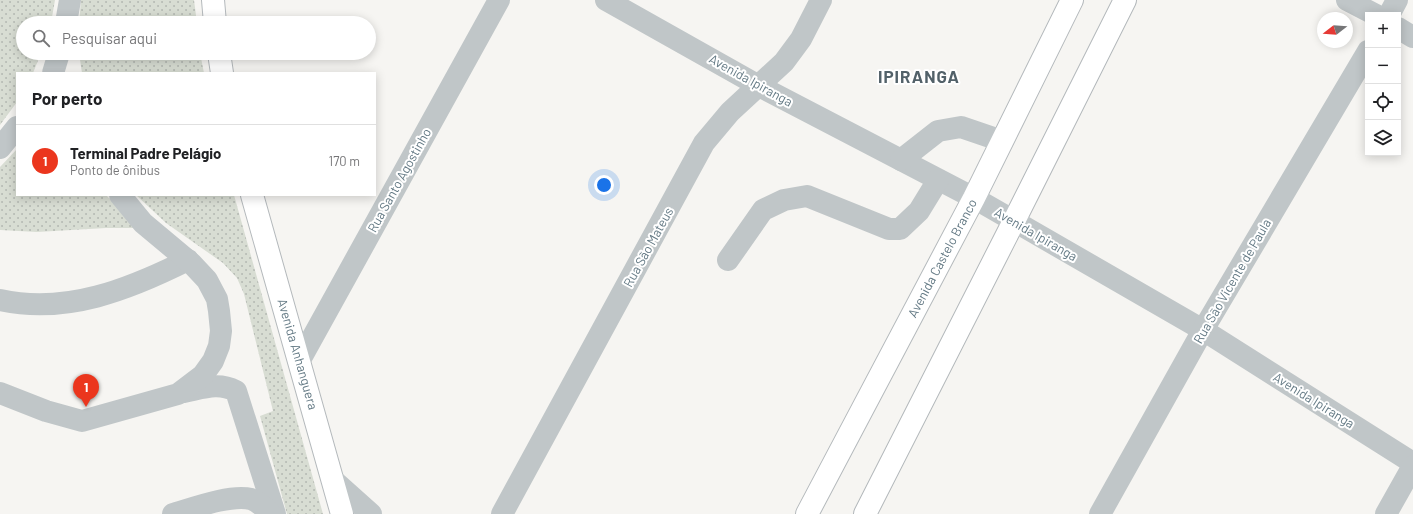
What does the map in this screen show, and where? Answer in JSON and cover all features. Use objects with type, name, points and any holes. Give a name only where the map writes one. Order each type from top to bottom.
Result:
[{"type":"main road","points":[[213,0],[214,16]]},
{"type":"main road","name":"Avenida Castelo Branco","points":[[807,514],[974,198],[1072,0]]},
{"type":"main road","points":[[865,514],[1125,0]]},
{"type":"main road","points":[[220,60],[222,72]]},
{"type":"main road","name":"Avenida Anhanguera","points":[[252,196],[300,360],[342,514]]},
{"type":"street","points":[[67,16],[70,0]]},
{"type":"street","name":"Rua Santo Agostinho","points":[[300,360],[499,0]]},
{"type":"street","name":"Avenida Ipiranga","points":[[606,0],[760,86],[974,198],[1203,330],[1413,464]]},
{"type":"street","name":"Rua São Mateus","points":[[502,514],[704,144],[730,112],[760,86],[784,62],[801,38],[822,0]]},
{"type":"street","points":[[1347,0],[1370,12]]},
{"type":"street","points":[[1391,12],[1398,0]]},
{"type":"street","points":[[1401,30],[1413,37]]},
{"type":"street","name":"Rua São Vicente de Paula","points":[[1100,514],[1203,330],[1365,56]]},
{"type":"street","points":[[53,72],[56,60]]},
{"type":"street","points":[[68,60],[69,72]]},
{"type":"street","points":[[901,160],[938,131],[961,127],[1002,141]]},
{"type":"street","points":[[0,148],[16,128]]},
{"type":"street","points":[[728,260],[763,210],[784,200],[807,196],[889,229],[900,229],[919,211],[938,180]]},
{"type":"street","points":[[121,196],[143,223],[188,260],[207,280],[220,311],[221,331],[219,346],[213,361],[203,375],[178,394]]},
{"type":"street","points":[[0,300],[19,305],[48,305],[94,298],[125,289],[151,279],[188,260]]},
{"type":"street","points":[[0,393],[46,410],[82,421],[178,394],[217,385],[229,387],[236,391],[242,404],[275,514]]},
{"type":"street","points":[[1386,514],[1413,464]]},
{"type":"street","points":[[333,480],[371,514]]},
{"type":"street","points":[[173,514],[226,499],[240,498],[252,499],[263,506],[271,514]]},
{"type":"shaded area","points":[[0,0],[55,0],[52,16],[16,16],[16,60],[38,60],[33,72],[16,72],[16,103],[0,125]]},
{"type":"shaded area","points":[[81,0],[194,0],[196,16],[80,16]]},
{"type":"shaded area","points":[[80,60],[201,60],[204,72],[82,72]]},
{"type":"shaded area","points":[[16,150],[16,196],[107,196],[137,228],[106,228],[37,232],[0,230],[0,167]]},
{"type":"shaded area","points":[[137,196],[234,196],[323,514],[287,514],[260,416],[273,411],[244,294],[237,278],[223,263],[166,223]]},
{"type":"place","name":"Terminal Padre Pelágio","points":[[86,407]]},
{"type":"district","name":"IPIRANGA","points":[[919,77]]}]
